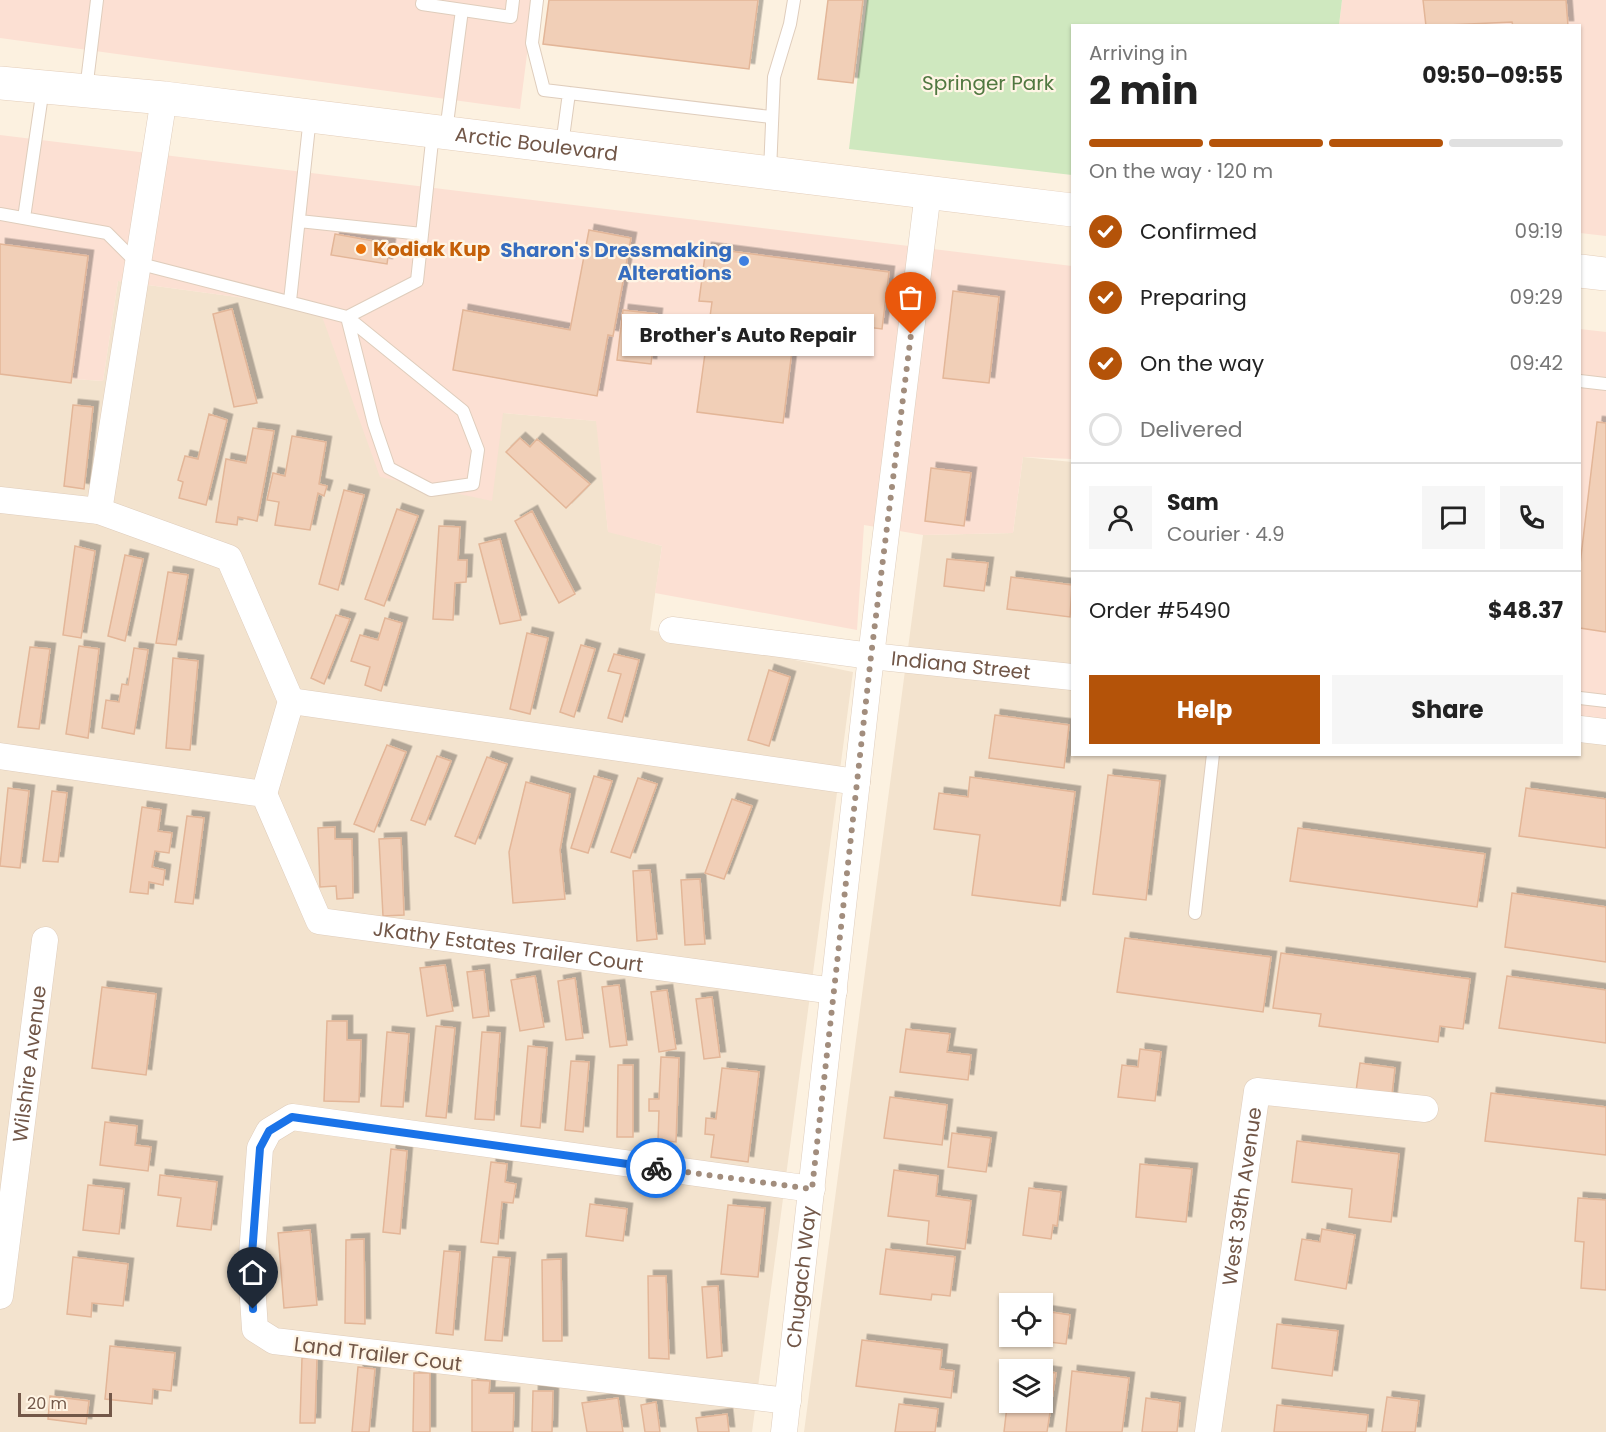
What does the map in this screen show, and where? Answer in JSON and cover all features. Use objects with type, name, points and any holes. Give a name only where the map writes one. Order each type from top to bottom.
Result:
[{"type":"main road","name":"Arctic Boulevard","points":[[0,83],[164,98],[1071,210]]},
{"type":"main road","points":[[1581,271],[1606,274]]},
{"type":"street","points":[[99,511],[164,98]]},
{"type":"street","name":"Chugach Way","points":[[784,1432],[871,656],[928,192]]},
{"type":"street","points":[[0,500],[99,511],[229,558],[291,701],[264,794],[0,756]]},
{"type":"street","name":"Indiana Street","points":[[672,630],[871,656],[1071,676]]},
{"type":"street","points":[[291,701],[857,782]]},
{"type":"street","points":[[1581,729],[1606,732]]},
{"type":"street","name":"JKathy Estates Trailer Court","points":[[264,794],[319,921],[834,990]]},
{"type":"street","name":"Wilshire Avenue","points":[[0,1296],[45,940]]},
{"type":"street","name":"West 39th Avenue","points":[[1208,1432],[1257,1090],[1425,1109]]},
{"type":"street","name":"Land Trailer Cout","points":[[788,1401],[274,1341],[255,1329],[253,1309],[251,1268],[260,1148],[269,1131],[292,1117],[812,1189]]},
{"type":"lane","points":[[86,91],[98,0]]},
{"type":"lane","points":[[423,0],[422,4],[510,17],[513,0]]},
{"type":"lane","points":[[537,0],[532,43],[544,90],[771,117]]},
{"type":"lane","points":[[770,172],[774,77],[790,24],[794,0]]},
{"type":"lane","points":[[347,316],[417,281],[422,234],[462,10]]},
{"type":"lane","points":[[24,218],[43,87]]},
{"type":"lane","points":[[562,146],[569,93]]},
{"type":"lane","points":[[290,301],[310,116]]},
{"type":"lane","points":[[0,214],[107,233],[137,263],[347,316],[463,411],[478,450],[473,484],[431,490],[389,468],[374,424],[347,316]]},
{"type":"lane","points":[[299,221],[422,234]]},
{"type":"lane","points":[[1581,381],[1606,384]]},
{"type":"lane","points":[[1581,698],[1606,701]]},
{"type":"lane","points":[[1195,913],[1213,756]]},
{"type":"shaded area","points":[[0,0],[534,0],[520,109],[0,38]]},
{"type":"shaded area","points":[[1342,0],[1606,0],[1606,236],[1581,233],[1581,24],[1339,24]]},
{"type":"shaded area","points":[[0,135],[1071,266],[1071,459],[1023,457],[1013,533],[923,535],[864,525],[857,630],[655,593],[662,546],[608,532],[596,421],[503,413],[492,501],[380,477],[319,308],[118,281],[103,381],[0,374]]},
{"type":"shaded area","points":[[118,281],[319,308],[503,413],[597,421],[608,531],[662,546],[650,630],[853,672],[752,1432],[0,1432],[0,374],[103,381]]},
{"type":"shaded area","points":[[1581,329],[1606,332],[1606,732],[1581,729]]},
{"type":"shaded area","points":[[1023,457],[1071,462],[1071,756],[1581,756],[1581,728],[1606,730],[1606,1432],[804,1432],[923,535],[1013,533]]},
{"type":"green space","name":"Springer Park","points":[[867,0],[1342,0],[1339,24],[1071,24],[1071,175],[849,149]]},
{"type":"building","points":[[549,0],[758,0],[749,69],[543,44]]},
{"type":"building","points":[[828,0],[863,0],[853,83],[818,79]]},
{"type":"building","points":[[1423,0],[1566,0],[1568,24],[1512,24],[1512,22],[1426,24]]},
{"type":"building","points":[[589,230],[631,238],[613,336],[608,335],[597,396],[453,370],[463,310],[570,330]]},
{"type":"building","name":"Kodiak Kup","points":[[335,234],[390,244],[387,264],[331,255]]},
{"type":"building","points":[[0,244],[88,256],[71,383],[0,374]]},
{"type":"building","points":[[706,248],[889,272],[882,329],[796,318],[783,423],[697,412],[712,302],[699,301]]},
{"type":"building","points":[[953,291],[999,297],[989,383],[943,378]]},
{"type":"building","points":[[232,309],[257,403],[234,407],[213,314]]},
{"type":"building","points":[[623,310],[657,314],[651,364],[617,360]]},
{"type":"building","points":[[73,405],[93,407],[84,489],[64,486]]},
{"type":"building","points":[[209,414],[227,420],[206,505],[179,498],[183,482],[178,480],[185,456],[198,459]]},
{"type":"building","points":[[1597,422],[1606,423],[1606,632],[1581,628],[1581,557]]},
{"type":"building","points":[[253,428],[274,431],[257,521],[238,517],[237,525],[216,522],[226,459],[246,463]]},
{"type":"building","points":[[292,436],[326,442],[319,484],[327,486],[324,496],[318,493],[310,530],[275,525],[279,502],[267,500],[273,473],[285,476]]},
{"type":"building","points":[[520,438],[530,447],[537,439],[590,484],[566,508],[506,452]]},
{"type":"building","points":[[931,468],[971,473],[964,526],[925,521]]},
{"type":"building","points":[[344,490],[364,495],[338,590],[319,584]]},
{"type":"building","points":[[397,509],[418,516],[384,606],[365,599]]},
{"type":"building","points":[[532,511],[575,594],[559,603],[515,521]]},
{"type":"building","points":[[439,526],[460,527],[458,560],[467,560],[466,582],[455,583],[453,620],[433,619]]},
{"type":"building","points":[[500,539],[521,620],[500,624],[479,544]]},
{"type":"building","points":[[75,546],[95,551],[81,638],[63,635]]},
{"type":"building","points":[[125,555],[143,559],[125,641],[108,636]]},
{"type":"building","points":[[947,559],[988,563],[984,591],[944,586]]},
{"type":"building","points":[[168,572],[188,575],[176,645],[156,643]]},
{"type":"building","points":[[1011,577],[1071,585],[1070,617],[1007,609]]},
{"type":"building","points":[[336,615],[350,619],[324,684],[311,678]]},
{"type":"building","points":[[385,618],[402,623],[381,691],[365,685],[370,667],[351,661],[360,635],[378,640]]},
{"type":"building","points":[[527,633],[548,638],[530,714],[510,709]]},
{"type":"building","points":[[581,645],[595,649],[574,717],[560,712]]},
{"type":"building","points":[[79,646],[99,649],[88,738],[66,734]]},
{"type":"building","points":[[30,647],[50,649],[39,729],[18,727]]},
{"type":"building","points":[[134,648],[148,650],[134,734],[102,728],[106,700],[119,702],[122,684],[128,685]]},
{"type":"building","points":[[614,654],[639,660],[622,722],[608,718],[621,674],[608,671]]},
{"type":"building","points":[[173,658],[198,661],[190,750],[166,748]]},
{"type":"building","points":[[769,670],[790,677],[769,746],[748,740]]},
{"type":"building","points":[[995,715],[1069,725],[1064,768],[989,758]]},
{"type":"building","points":[[387,745],[406,752],[374,832],[354,824]]},
{"type":"building","points":[[437,756],[451,761],[425,825],[411,820]]},
{"type":"building","points":[[487,757],[507,764],[475,844],[455,836]]},
{"type":"building","points":[[1108,775],[1160,781],[1146,900],[1093,894]]},
{"type":"building","points":[[594,776],[612,781],[588,853],[571,848]]},
{"type":"building","points":[[970,777],[1075,792],[1060,906],[972,895],[980,835],[934,829],[939,793],[968,797]]},
{"type":"building","points":[[638,778],[657,784],[630,858],[611,852]]},
{"type":"building","points":[[526,782],[570,794],[560,850],[565,899],[513,903],[509,852]]},
{"type":"building","points":[[8,788],[29,791],[20,868],[0,866]]},
{"type":"building","points":[[1526,788],[1606,799],[1606,848],[1519,836]]},
{"type":"building","points":[[52,791],[67,793],[58,862],[43,861]]},
{"type":"building","points":[[732,799],[752,806],[724,879],[705,873]]},
{"type":"building","points":[[142,807],[161,810],[158,831],[172,833],[169,853],[155,851],[152,867],[165,870],[163,885],[149,882],[148,894],[130,892]]},
{"type":"building","points":[[187,816],[204,818],[193,904],[175,902]]},
{"type":"building","points":[[335,827],[335,839],[352,839],[353,898],[337,899],[336,886],[320,887],[318,828]]},
{"type":"building","points":[[1298,828],[1485,854],[1477,907],[1290,881]]},
{"type":"building","points":[[401,838],[404,915],[383,916],[379,839]]},
{"type":"building","points":[[650,870],[657,939],[637,941],[633,871]]},
{"type":"building","points":[[700,879],[705,944],[685,945],[681,880]]},
{"type":"building","points":[[1512,893],[1606,907],[1606,962],[1505,947]]},
{"type":"building","points":[[1125,938],[1271,957],[1263,1012],[1117,992]]},
{"type":"building","points":[[1281,953],[1470,979],[1463,1029],[1440,1026],[1438,1042],[1319,1026],[1321,1014],[1273,1008]]},
{"type":"building","points":[[445,965],[453,1011],[427,1016],[420,968]]},
{"type":"building","points":[[484,970],[489,1016],[473,1018],[467,972]]},
{"type":"building","points":[[535,976],[544,1027],[520,1031],[511,980]]},
{"type":"building","points":[[1507,976],[1606,990],[1606,1043],[1499,1028]]},
{"type":"building","points":[[575,978],[583,1038],[566,1040],[558,981]]},
{"type":"building","points":[[619,985],[627,1045],[610,1047],[602,987]]},
{"type":"building","points":[[102,987],[156,994],[146,1075],[92,1068]]},
{"type":"building","points":[[667,990],[676,1049],[659,1052],[651,992]]},
{"type":"building","points":[[712,997],[720,1057],[704,1059],[696,999]]},
{"type":"building","points":[[327,1021],[347,1021],[347,1040],[361,1040],[359,1102],[324,1101]]},
{"type":"building","points":[[436,1026],[455,1028],[446,1118],[426,1116]]},
{"type":"building","points":[[906,1029],[950,1034],[947,1052],[971,1055],[968,1080],[900,1072]]},
{"type":"building","points":[[387,1032],[409,1034],[403,1107],[381,1106]]},
{"type":"building","points":[[482,1032],[500,1033],[494,1120],[475,1119]]},
{"type":"building","points":[[528,1046],[547,1048],[540,1128],[521,1126]]},
{"type":"building","points":[[1140,1049],[1161,1052],[1155,1101],[1118,1097],[1122,1065],[1138,1067]]},
{"type":"building","points":[[661,1057],[679,1058],[676,1142],[658,1140],[659,1111],[649,1111],[649,1099],[659,1099]]},
{"type":"building","points":[[571,1061],[589,1062],[583,1132],[565,1130]]},
{"type":"building","points":[[1360,1063],[1395,1068],[1391,1103],[1355,1098]]},
{"type":"building","points":[[618,1065],[633,1065],[633,1137],[617,1137]]},
{"type":"building","points":[[722,1068],[759,1072],[748,1162],[711,1157],[714,1135],[705,1134],[706,1118],[716,1119]]},
{"type":"building","points":[[1491,1093],[1606,1107],[1606,1155],[1485,1141]]},
{"type":"building","points":[[890,1097],[947,1105],[942,1145],[884,1138]]},
{"type":"building","points":[[105,1122],[137,1126],[135,1145],[151,1147],[148,1171],[100,1165]]},
{"type":"building","points":[[952,1133],[991,1138],[986,1172],[948,1167]]},
{"type":"building","points":[[1297,1141],[1399,1154],[1391,1222],[1349,1217],[1352,1189],[1292,1182]]},
{"type":"building","points":[[391,1149],[407,1151],[400,1234],[383,1232]]},
{"type":"building","points":[[491,1162],[507,1164],[505,1182],[516,1184],[513,1203],[502,1202],[498,1244],[481,1242]]},
{"type":"building","points":[[1140,1164],[1192,1169],[1186,1222],[1136,1217]]},
{"type":"building","points":[[894,1170],[938,1176],[936,1196],[971,1201],[965,1249],[927,1244],[929,1221],[888,1216]]},
{"type":"building","points":[[160,1175],[217,1182],[211,1230],[177,1226],[181,1198],[158,1195]]},
{"type":"building","points":[[88,1185],[124,1189],[119,1234],[83,1230]]},
{"type":"building","points":[[1029,1188],[1061,1192],[1057,1226],[1053,1225],[1051,1239],[1023,1235]]},
{"type":"building","points":[[1578,1198],[1606,1200],[1606,1290],[1581,1288],[1584,1242],[1575,1241]]},
{"type":"building","points":[[590,1204],[627,1209],[623,1241],[586,1236]]},
{"type":"building","points":[[728,1205],[765,1208],[758,1277],[721,1274]]},
{"type":"building","points":[[1322,1229],[1355,1235],[1346,1289],[1295,1280],[1302,1239],[1320,1242]]},
{"type":"building","points":[[310,1230],[317,1305],[284,1308],[278,1233]]},
{"type":"building","points":[[364,1239],[365,1324],[345,1323],[346,1240]]},
{"type":"building","points":[[886,1249],[955,1257],[950,1296],[932,1294],[931,1300],[880,1294]]},
{"type":"building","points":[[444,1251],[460,1252],[453,1335],[436,1333]]},
{"type":"building","points":[[73,1257],[128,1264],[123,1306],[92,1303],[91,1317],[67,1314]]},
{"type":"building","points":[[493,1257],[510,1258],[502,1341],[485,1340]]},
{"type":"building","points":[[561,1259],[562,1341],[543,1341],[542,1260]]},
{"type":"building","points":[[648,1276],[666,1276],[669,1359],[649,1358]]},
{"type":"building","points":[[718,1286],[722,1356],[707,1358],[702,1287]]},
{"type":"building","points":[[1053,1312],[1070,1315],[1066,1344],[1053,1342]]},
{"type":"building","points":[[1277,1324],[1338,1331],[1332,1376],[1272,1368]]},
{"type":"building","points":[[862,1340],[942,1350],[940,1369],[954,1371],[951,1398],[856,1386]]},
{"type":"building","points":[[110,1346],[175,1353],[171,1391],[153,1389],[152,1404],[105,1399]]},
{"type":"building","points":[[317,1357],[315,1423],[300,1423],[302,1358]]},
{"type":"building","points":[[358,1367],[375,1369],[369,1432],[352,1432]]},
{"type":"building","points":[[1072,1371],[1129,1378],[1122,1432],[1066,1432]]},
{"type":"building","points":[[414,1373],[430,1373],[430,1432],[413,1432]]},
{"type":"building","points":[[1053,1373],[1056,1373],[1053,1393]]},
{"type":"building","points":[[472,1380],[490,1381],[489,1393],[514,1393],[513,1432],[472,1432]]},
{"type":"building","points":[[533,1391],[553,1391],[552,1432],[532,1432]]},
{"type":"building","points":[[50,1396],[89,1401],[86,1424],[48,1419]]},
{"type":"building","points":[[1387,1397],[1419,1401],[1415,1432],[1382,1432]]},
{"type":"building","points":[[618,1398],[623,1432],[587,1432],[582,1403]]},
{"type":"building","points":[[1146,1398],[1180,1403],[1177,1432],[1142,1432]]},
{"type":"building","points":[[656,1402],[660,1432],[645,1432],[641,1405]]},
{"type":"building","points":[[899,1404],[938,1409],[935,1432],[895,1432]]},
{"type":"building","points":[[1277,1405],[1368,1415],[1366,1432],[1274,1432]]},
{"type":"building","points":[[1006,1413],[1050,1413],[1047,1432],[1004,1432]]},
{"type":"building","points":[[727,1414],[729,1432],[698,1432],[696,1418]]},
{"type":"way so far","points":[[656,1168],[812,1189],[871,656],[911,334]]},
{"type":"place","name":"Kodiak Kup","points":[[361,249]]},
{"type":"place","name":"Sharon's Dressmaking Alterations","points":[[744,261]]},
{"type":"place","name":"Brother's Auto Repair","points":[[911,334]]},
{"type":"route","points":[[253,1309],[251,1268],[260,1148],[269,1131],[292,1117],[656,1168]]}]
